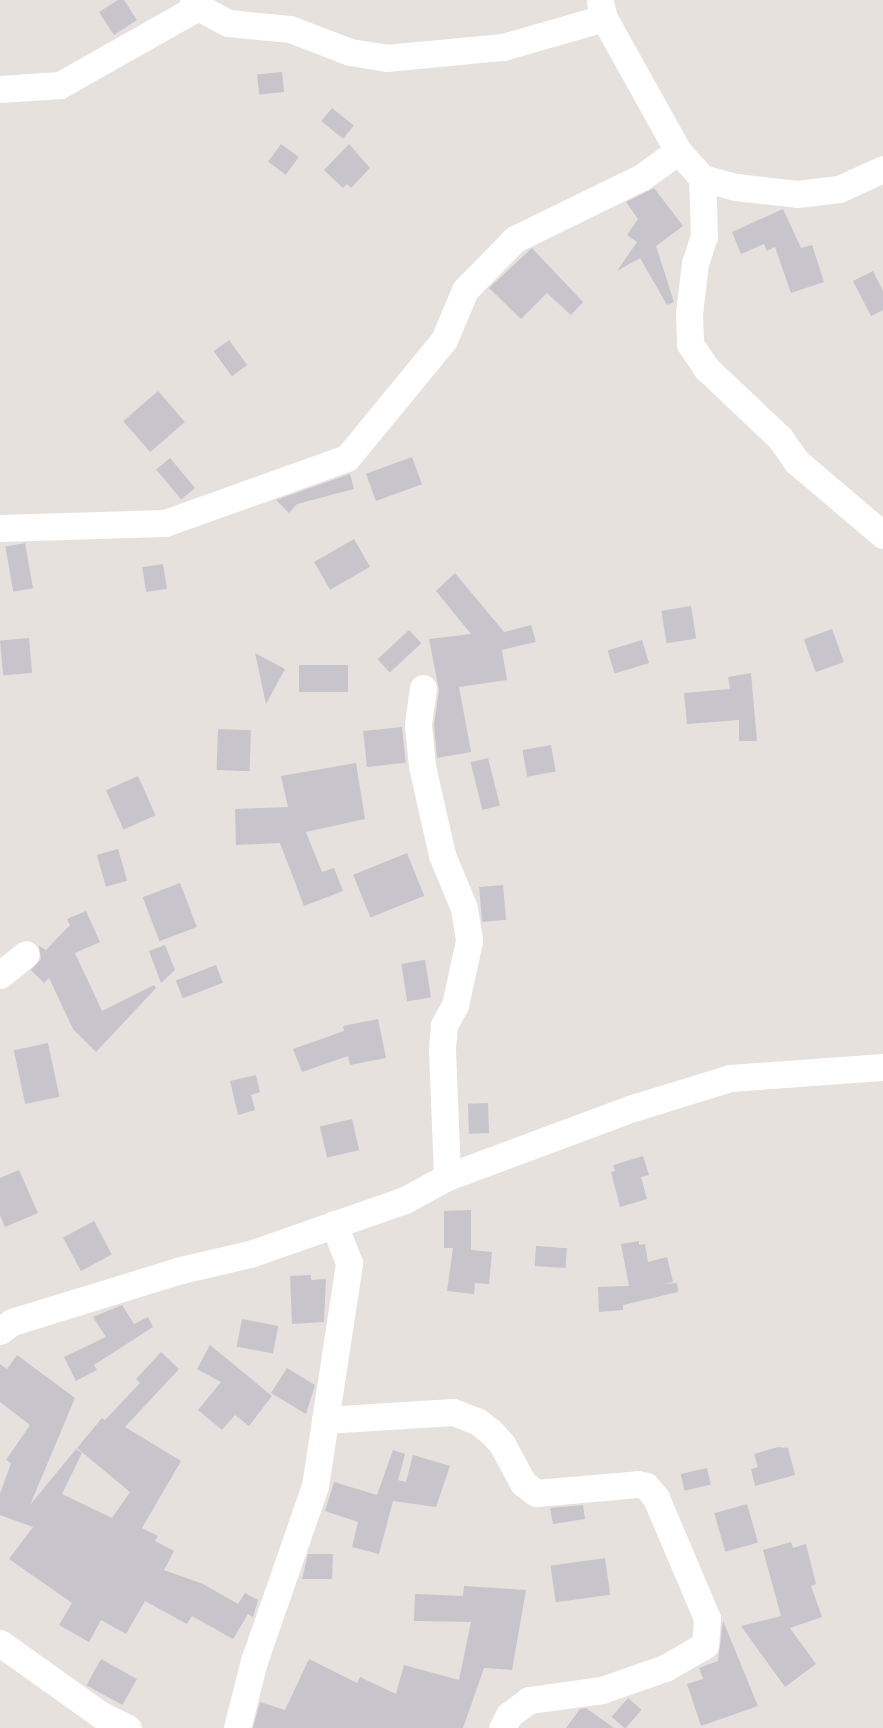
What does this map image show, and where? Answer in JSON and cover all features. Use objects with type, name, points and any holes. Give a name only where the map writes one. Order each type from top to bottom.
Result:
[{"type":"street","points":[[0,89],[60,85],[196,4],[228,23],[290,29],[350,52],[386,58],[503,47],[602,9],[678,152],[702,178],[736,187],[797,194],[839,189],[883,169]]},
{"type":"street","points":[[0,528],[165,523],[347,458],[444,340],[465,290],[515,239],[642,177],[678,152]]},
{"type":"street","points":[[702,178],[704,236],[693,283],[690,344],[706,368],[780,438],[797,462],[883,535]]},
{"type":"street","points":[[423,688],[418,725],[422,766],[442,855],[464,908],[469,940],[455,1005],[444,1025],[442,1050],[447,1177]]},
{"type":"street","points":[[0,975],[26,954]]},
{"type":"street","points":[[4,1320],[181,1270],[250,1254],[405,1200],[447,1177],[633,1108],[730,1078],[883,1067]]},
{"type":"street","points":[[237,1728],[254,1661],[315,1486],[349,1263],[334,1224]]},
{"type":"street","points":[[326,1420],[453,1412],[477,1421],[490,1431],[502,1443],[523,1483],[536,1493],[638,1484],[646,1486],[656,1498],[707,1618],[705,1646],[665,1668],[602,1690],[529,1700],[509,1715],[502,1728]]},
{"type":"street","points":[[0,1643],[101,1715],[128,1728]]},
{"type":"building","points":[[118,0],[124,0],[137,20],[114,35],[99,12]]},
{"type":"building","points":[[282,72],[284,92],[259,95],[257,75]]},
{"type":"building","points":[[332,108],[354,126],[343,139],[321,121]]},
{"type":"building","points":[[281,144],[299,157],[286,175],[268,162]]},
{"type":"building","points":[[349,144],[370,168],[351,188],[347,184],[343,188],[324,170]]},
{"type":"building","points":[[654,188],[683,226],[656,246],[674,302],[667,305],[640,258],[617,271],[637,242],[627,235],[638,219],[626,202]]},
{"type":"building","points":[[783,209],[801,248],[812,245],[824,282],[791,293],[775,247],[767,251],[764,244],[741,254],[732,232]]},
{"type":"building","points":[[532,248],[583,302],[571,315],[547,293],[521,319],[489,288]]},
{"type":"building","points":[[873,271],[883,291],[883,310],[871,316],[853,281]]},
{"type":"building","points":[[229,340],[247,365],[232,376],[214,351]]},
{"type":"building","points":[[158,391],[185,422],[150,452],[123,421]]},
{"type":"building","points":[[412,457],[422,484],[376,501],[366,474]]},
{"type":"building","points":[[170,458],[195,488],[181,499],[156,470]]},
{"type":"building","points":[[350,474],[354,489],[297,504],[289,513],[276,500]]},
{"type":"building","points":[[354,539],[370,567],[330,590],[314,562]]},
{"type":"building","points":[[25,543],[33,588],[13,592],[5,546]]},
{"type":"building","points":[[163,564],[167,589],[146,592],[142,567]]},
{"type":"building","points":[[455,573],[504,632],[531,625],[536,642],[502,650],[507,680],[459,687],[471,752],[437,758],[434,725],[439,690],[429,639],[471,634],[436,591]]},
{"type":"building","points":[[691,606],[696,639],[667,643],[661,611]]},
{"type":"building","points":[[832,629],[844,662],[816,672],[804,639]]},
{"type":"building","points":[[409,630],[421,643],[390,672],[378,659]]},
{"type":"building","points":[[29,638],[32,673],[3,675],[0,641]]},
{"type":"building","points":[[642,640],[649,663],[615,673],[608,651]]},
{"type":"building","points":[[255,653],[285,669],[266,704]]},
{"type":"building","points":[[299,665],[348,665],[348,692],[299,692]]},
{"type":"building","points":[[751,673],[757,741],[739,741],[739,720],[687,724],[684,693],[730,689],[728,677]]},
{"type":"building","points":[[402,727],[406,763],[367,767],[363,731]]},
{"type":"building","points":[[218,729],[251,730],[250,771],[217,770]]},
{"type":"building","points":[[551,745],[556,772],[527,777],[522,750]]},
{"type":"building","points":[[488,758],[500,806],[482,810],[471,762]]},
{"type":"building","points":[[356,763],[365,819],[306,832],[322,872],[334,868],[343,891],[304,906],[280,843],[236,845],[235,809],[288,807],[281,776]]},
{"type":"building","points":[[138,776],[155,815],[124,830],[106,790]]},
{"type":"building","points":[[118,849],[127,881],[106,887],[97,855]]},
{"type":"building","points":[[407,853],[424,896],[370,917],[353,875]]},
{"type":"building","points":[[180,883],[197,927],[160,941],[143,897]]},
{"type":"building","points":[[503,885],[506,920],[482,922],[479,887]]},
{"type":"building","points":[[86,911],[100,942],[75,953],[102,1011],[154,985],[156,988],[96,1052],[73,1029],[49,978],[44,983],[31,970],[41,959],[39,946],[46,950],[70,925],[67,919]]},
{"type":"building","points":[[165,945],[175,970],[161,983],[149,951]]},
{"type":"building","points":[[425,960],[431,998],[407,1001],[401,964]]},
{"type":"building","points":[[216,965],[223,983],[183,998],[176,980]]},
{"type":"building","points":[[378,1019],[386,1058],[350,1065],[348,1056],[302,1072],[293,1049],[344,1031],[343,1026]]},
{"type":"building","points":[[48,1043],[59,1097],[25,1104],[14,1050]]},
{"type":"building","points":[[256,1075],[260,1092],[251,1095],[255,1110],[238,1115],[230,1081]]},
{"type":"building","points":[[488,1103],[489,1133],[469,1134],[468,1104]]},
{"type":"building","points":[[352,1119],[359,1150],[327,1158],[320,1126]]},
{"type":"building","points":[[643,1156],[649,1175],[641,1177],[647,1199],[620,1207],[611,1172],[615,1171],[613,1165]]},
{"type":"building","points":[[19,1170],[38,1213],[5,1227],[0,1215],[0,1178]]},
{"type":"building","points":[[471,1210],[471,1250],[492,1252],[489,1284],[475,1283],[474,1294],[447,1291],[453,1248],[444,1248],[444,1211]]},
{"type":"building","points":[[94,1221],[112,1255],[81,1271],[63,1237]]},
{"type":"building","points":[[639,1241],[639,1245],[645,1244],[648,1262],[667,1257],[673,1282],[664,1284],[677,1283],[678,1292],[623,1305],[623,1310],[599,1312],[598,1287],[629,1286],[621,1244]]},
{"type":"building","points":[[536,1246],[567,1248],[566,1268],[535,1266]]},
{"type":"building","points":[[311,1275],[311,1280],[326,1279],[324,1322],[292,1324],[290,1276]]},
{"type":"building","points":[[122,1305],[134,1324],[148,1317],[153,1327],[94,1365],[97,1370],[76,1381],[64,1357],[106,1337],[93,1317]]},
{"type":"building","points":[[242,1319],[278,1326],[273,1354],[237,1346]]},
{"type":"building","points":[[210,1345],[272,1396],[249,1426],[235,1415],[222,1430],[198,1410],[221,1382],[197,1369]]},
{"type":"building","points":[[161,1352],[179,1369],[125,1427],[181,1461],[142,1528],[158,1536],[155,1541],[174,1551],[164,1570],[203,1584],[238,1604],[245,1593],[258,1600],[253,1617],[248,1614],[233,1639],[192,1616],[187,1624],[145,1601],[126,1634],[101,1620],[89,1642],[59,1625],[72,1603],[9,1559],[33,1527],[0,1515],[0,1494],[11,1463],[6,1460],[30,1425],[0,1402],[0,1364],[7,1369],[17,1355],[75,1398],[30,1505],[76,1449],[82,1453],[62,1494],[112,1518],[130,1492],[77,1448],[102,1418],[105,1420],[140,1383],[136,1379]]},
{"type":"building","points":[[287,1368],[315,1385],[306,1414],[271,1393]]},
{"type":"building","points":[[778,1447],[788,1448],[795,1475],[755,1486],[751,1469],[758,1467],[754,1454]]},
{"type":"building","points":[[393,1450],[405,1454],[398,1480],[406,1482],[413,1455],[450,1466],[436,1507],[393,1501],[379,1554],[352,1547],[358,1522],[325,1511],[334,1482],[377,1495]]},
{"type":"building","points":[[707,1468],[711,1485],[685,1491],[681,1474]]},
{"type":"building","points":[[747,1504],[758,1542],[725,1552],[714,1513]]},
{"type":"building","points":[[583,1505],[585,1519],[553,1524],[550,1508]]},
{"type":"building","points":[[791,1542],[793,1548],[806,1544],[816,1584],[811,1586],[822,1617],[790,1628],[816,1664],[785,1687],[741,1626],[781,1616],[763,1550]]},
{"type":"building","points":[[308,1554],[333,1554],[332,1579],[302,1579]]},
{"type":"building","points":[[605,1558],[610,1595],[556,1602],[551,1566]]},
{"type":"building","points":[[464,1586],[526,1590],[512,1670],[484,1668],[463,1728],[253,1728],[260,1702],[285,1710],[309,1659],[357,1683],[360,1677],[396,1694],[404,1665],[459,1680],[471,1622],[414,1621],[415,1594],[463,1596]]},
{"type":"building","points":[[723,1621],[758,1706],[701,1726],[687,1684],[703,1679],[699,1668],[718,1661]]},
{"type":"building","points":[[101,1659],[137,1679],[122,1705],[86,1685]]},
{"type":"building","points":[[628,1698],[642,1710],[626,1728],[612,1717]]},
{"type":"building","points":[[586,1708],[614,1728],[566,1728],[580,1709]]}]
